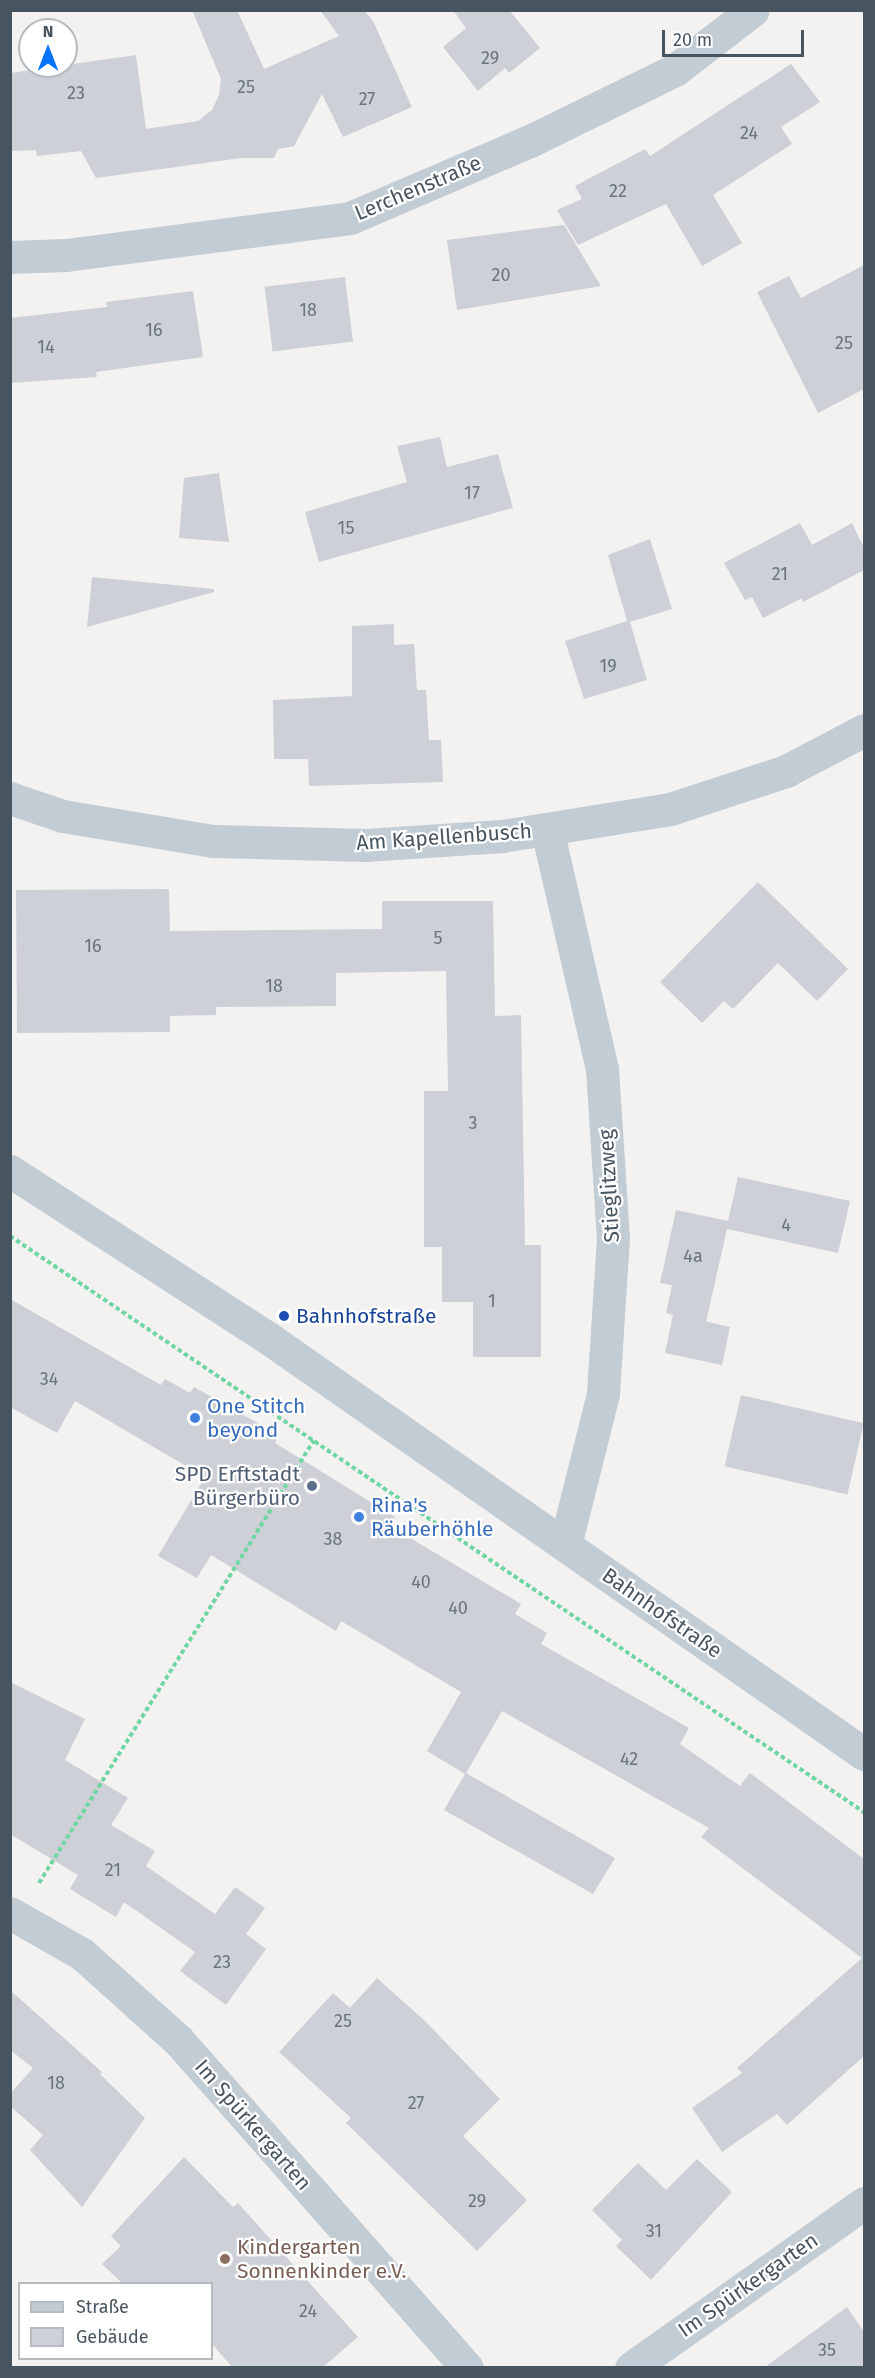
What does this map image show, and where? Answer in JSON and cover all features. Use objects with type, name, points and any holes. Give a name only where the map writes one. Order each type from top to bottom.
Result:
[{"type":"street","name":"Lerchenstraße","points":[[10,257],[66,255],[350,218],[530,141],[675,70],[753,10]]},
{"type":"street","name":"Am Kapellenbusch","points":[[10,798],[63,816],[213,841],[366,845],[502,836],[670,809],[786,771],[864,730]]},
{"type":"street","name":"Stieglitzweg","points":[[547,829],[602,1069],[613,1238],[603,1394],[566,1545]]},
{"type":"street","name":"Bahnhofstraße","points":[[10,1171],[271,1340],[864,1754]]},
{"type":"street","name":"Im Spürkergarten","points":[[14,1915],[82,1954],[178,2040],[467,2367]]},
{"type":"street","name":"Im Spürkergarten","points":[[631,2367],[864,2203]]},
{"type":"path","points":[[10,1236],[864,1812]]},
{"type":"path","points":[[14,1915],[314,1440]]},
{"type":"building","points":[[192,10],[237,10],[264,69],[339,36],[320,10],[364,10],[373,21],[412,107],[343,137],[322,94],[294,146],[278,149],[274,158],[241,158],[96,178],[81,151],[37,156],[36,150],[10,151],[10,73],[18,72],[18,78],[78,78],[78,63],[136,55],[146,129],[198,121],[212,110],[219,95],[221,79]]},
{"type":"building","points":[[453,10],[509,10],[540,48],[509,73],[505,68],[478,91],[443,47],[466,28]]},
{"type":"building","points":[[791,64],[820,102],[781,127],[792,144],[713,195],[742,243],[702,266],[666,204],[578,245],[557,210],[582,199],[575,186],[645,149],[650,156]]},
{"type":"building","points":[[564,225],[601,286],[457,310],[447,240]]},
{"type":"building","points":[[864,265],[864,389],[818,413],[757,292],[789,276],[801,298]]},
{"type":"building","points":[[345,277],[353,342],[273,351],[265,287]]},
{"type":"building","points":[[193,291],[203,357],[96,372],[97,377],[10,383],[10,318],[107,307],[106,302]]},
{"type":"building","points":[[440,437],[447,467],[498,454],[513,508],[319,562],[305,512],[407,482],[397,446]]},
{"type":"building","points":[[219,473],[229,542],[179,538],[184,478]]},
{"type":"building","points":[[800,523],[812,545],[852,523],[864,548],[864,570],[803,602],[802,598],[763,618],[752,597],[745,600],[724,563]]},
{"type":"building","points":[[650,539],[672,609],[630,622],[647,680],[584,699],[565,641],[627,621],[608,555]]},
{"type":"building","points":[[92,577],[214,589],[214,592],[87,627]]},
{"type":"building","points":[[394,624],[394,645],[414,644],[417,690],[426,690],[429,740],[441,740],[443,782],[309,786],[308,759],[274,759],[273,700],[352,696],[352,626]]},
{"type":"building","points":[[758,882],[848,969],[817,1001],[778,963],[733,1009],[724,1001],[702,1023],[660,982]]},
{"type":"building","points":[[169,889],[170,931],[382,929],[382,901],[493,901],[495,1016],[521,1015],[525,1245],[541,1245],[541,1357],[473,1357],[473,1302],[442,1302],[442,1247],[424,1247],[424,1091],[448,1091],[446,971],[336,973],[336,1006],[216,1007],[216,1015],[170,1016],[170,1032],[17,1033],[16,890]]},
{"type":"building","points":[[738,1177],[850,1201],[838,1253],[727,1229],[706,1321],[730,1327],[722,1365],[665,1353],[673,1315],[666,1313],[672,1285],[660,1283],[676,1210],[728,1221]]},
{"type":"building","points":[[10,1299],[161,1385],[165,1379],[190,1393],[194,1387],[279,1435],[275,1443],[395,1517],[390,1526],[521,1604],[515,1614],[547,1633],[541,1644],[689,1728],[680,1744],[740,1786],[750,1773],[864,1859],[864,2056],[787,2125],[777,2114],[722,2152],[692,2108],[742,2073],[737,2068],[862,1958],[701,1837],[709,1828],[502,1711],[466,1773],[615,1858],[593,1894],[444,1810],[465,1774],[427,1751],[461,1692],[341,1621],[336,1631],[211,1555],[197,1578],[158,1556],[205,1477],[75,1401],[57,1433],[10,1407]]},
{"type":"building","points":[[741,1395],[864,1423],[847,1494],[725,1466]]},
{"type":"building","points":[[10,1682],[85,1719],[65,1760],[128,1798],[111,1825],[155,1851],[146,1866],[215,1914],[235,1887],[265,1908],[246,1934],[266,1949],[226,2005],[180,1971],[195,1952],[124,1902],[116,1917],[70,1889],[78,1875],[10,1834]]},
{"type":"building","points":[[377,1978],[426,2022],[500,2099],[463,2136],[527,2200],[477,2251],[346,2123],[351,2118],[279,2052],[333,1993],[350,2008]]},
{"type":"building","points":[[10,1990],[102,2072],[100,2074],[145,2118],[82,2207],[30,2150],[43,2135],[10,2106],[10,2094],[33,2068],[10,2050]]},
{"type":"building","points":[[184,2157],[233,2207],[238,2203],[358,2337],[323,2367],[232,2367],[213,2345],[213,2282],[121,2282],[102,2264],[121,2246],[111,2236]]},
{"type":"building","points":[[697,2159],[732,2192],[651,2280],[616,2246],[622,2240],[592,2210],[638,2163],[666,2190]]},
{"type":"building","points":[[847,2307],[864,2332],[864,2367],[765,2367]]},
{"type":"place","name":"Bahnhofstraße","points":[[284,1316]]},
{"type":"place","name":"One Stitch beyond","points":[[195,1418]]},
{"type":"place","name":"SPD Erftstadt Bürgerbüro","points":[[312,1486]]},
{"type":"place","name":"Rina's Räuberhöhle","points":[[359,1517]]},
{"type":"place","name":"Kindergarten Sonnenkinder e.V.","points":[[225,2259]]}]
